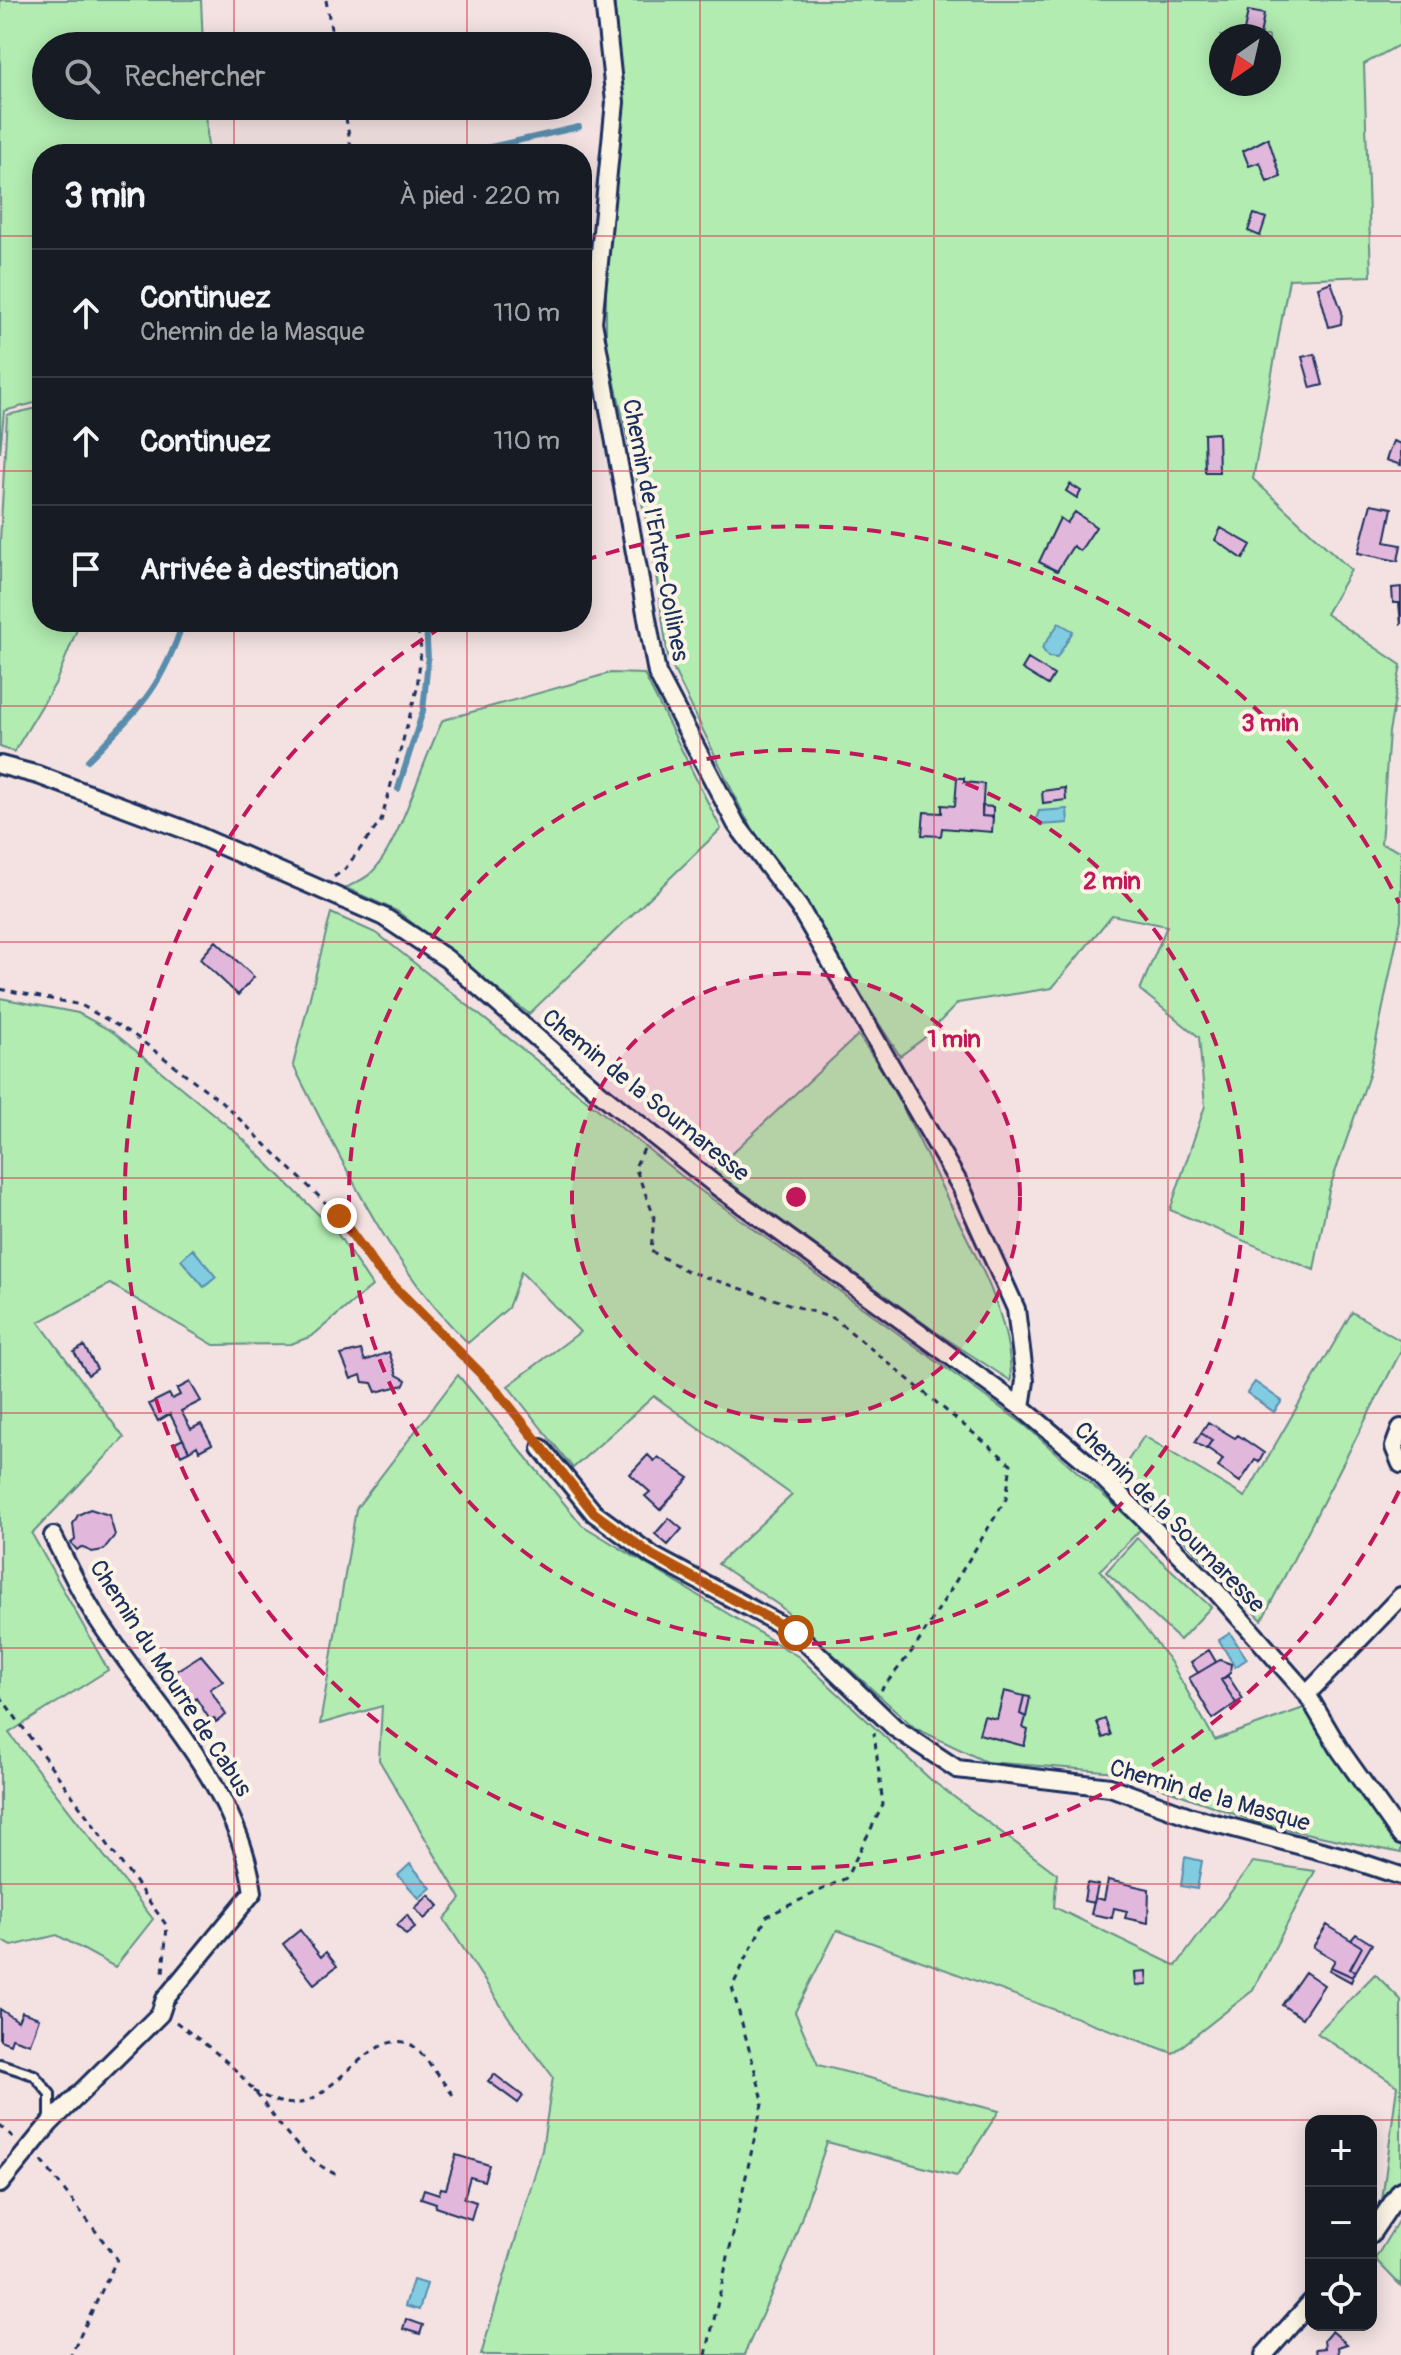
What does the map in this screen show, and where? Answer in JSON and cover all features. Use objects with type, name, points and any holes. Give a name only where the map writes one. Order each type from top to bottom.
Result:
[{"type":"street","name":"Chemin de l'Entre-Collines","points":[[604,0],[615,102],[593,322],[657,673],[736,824],[799,907],[961,1187],[1016,1309],[1025,1381],[1021,1407]]},
{"type":"street","name":"Chemin de la Sournaresse","points":[[0,765],[38,775],[183,829],[384,917],[447,959],[718,1187],[1021,1407],[1090,1465],[1216,1591],[1307,1694],[1340,1750],[1401,1836]]},
{"type":"street","points":[[1401,1428],[1394,1447],[1401,1464]]},
{"type":"street","name":"Chemin de la Masque","points":[[541,1448],[594,1513],[653,1556],[796,1633],[895,1728],[957,1769],[1110,1787],[1192,1817],[1344,1857],[1401,1876]]},
{"type":"street","name":"Chemin du Mourre de Cabus","points":[[0,2184],[50,2123],[160,2014],[165,1999],[253,1892],[248,1856],[232,1813],[93,1612],[53,1536]]},
{"type":"street","points":[[1307,1694],[1401,1596]]},
{"type":"street","points":[[1377,2225],[1401,2190]]},
{"type":"street","points":[[1264,2355],[1305,2309]]},
{"type":"lane","points":[[0,2064],[34,2075],[50,2094],[50,2123]]},
{"type":"path","points":[[326,0],[332,32]]},
{"type":"path","points":[[346,120],[350,144]]},
{"type":"path","points":[[317,888],[345,869],[381,821],[417,689],[421,650],[418,632]]},
{"type":"path","points":[[0,989],[81,1005],[134,1035],[222,1102],[339,1216],[378,1270],[495,1388],[541,1448]]},
{"type":"path","points":[[651,1133],[635,1167],[654,1216],[651,1251],[687,1271],[835,1319],[1011,1464],[1006,1499],[916,1646],[870,1704]]},
{"type":"path","points":[[0,1696],[167,1926],[162,1985]]},
{"type":"path","points":[[706,2355],[763,2100],[732,1987],[767,1916],[846,1878],[883,1805],[873,1732]]},
{"type":"path","points":[[160,2014],[201,2042],[242,2077],[269,2115],[320,2168],[340,2176]]},
{"type":"path","points":[[253,2091],[280,2103],[303,2103],[380,2047],[397,2041],[412,2044],[453,2095]]},
{"type":"path","points":[[0,2125],[49,2166],[117,2259],[71,2355]]},
{"type":"green space","points":[[0,0],[201,0],[202,32],[32,32],[32,120],[207,120],[208,144],[32,144],[32,404],[4,411],[0,453]]},
{"type":"green space","points":[[614,0],[1401,0],[1401,44],[1364,64],[1371,276],[1289,279],[1253,479],[1351,570],[1326,614],[1401,665],[1389,732],[1381,844],[1401,851],[1401,920],[1369,1075],[1329,1190],[1314,1270],[1170,1210],[1205,1106],[1199,1037],[1140,990],[1167,926],[1112,915],[1052,988],[958,1003],[923,1039],[900,1056],[744,815],[668,658],[652,547],[606,343],[606,235],[623,104]]},
{"type":"green space","points":[[32,409],[32,632],[76,632],[55,684],[14,752],[0,747],[0,541],[7,415]]},
{"type":"green space","points":[[610,673],[644,674],[721,829],[529,1014],[397,911],[346,888],[369,874],[392,842],[443,720]]},
{"type":"green space","points":[[331,913],[378,934],[693,1185],[1026,1426],[1141,1529],[1100,1570],[1170,1661],[1215,1740],[1309,1706],[1340,1760],[1401,1847],[1401,1853],[1262,1824],[1118,1772],[986,1762],[915,1728],[780,1606],[718,1564],[792,1495],[654,1396],[573,1468],[508,1386],[580,1332],[521,1272],[508,1308],[468,1343],[414,1281],[391,1247],[293,1065]]},
{"type":"green space","points":[[0,998],[78,1013],[113,1032],[239,1135],[337,1233],[372,1286],[312,1336],[291,1344],[214,1345],[110,1284],[39,1322],[124,1438],[32,1534],[108,1670],[9,1733],[153,1919],[115,1967],[57,1935],[12,1946],[0,1940]]},
{"type":"green space","points":[[858,1035],[905,1112],[978,1260],[1005,1331],[1011,1381],[936,1332],[713,1171]]},
{"type":"green space","points":[[1352,1312],[1401,1341],[1401,1351],[1262,1620],[1119,1474],[1144,1436],[1245,1497]]},
{"type":"green space","points":[[458,1375],[582,1525],[799,1657],[930,1779],[1057,1874],[1054,1907],[1176,1966],[1253,1862],[1315,1871],[1252,1991],[1173,2053],[837,1930],[795,2012],[818,2065],[999,2111],[957,2176],[827,2142],[790,2252],[744,2355],[481,2355],[542,2150],[553,2077],[511,2021],[444,1919],[461,1899],[379,1760],[382,1706],[320,1724],[356,1509]]},
{"type":"green space","points":[[1137,1538],[1211,1607],[1180,1640],[1106,1572]]},
{"type":"green space","points":[[1375,1974],[1401,2000],[1401,2177],[1382,2201],[1397,2086],[1317,2033]]},
{"type":"green space","points":[[1401,2216],[1401,2286],[1377,2261],[1377,2256]]},
{"type":"water","points":[[1059,623],[1073,631],[1057,658],[1048,657],[1042,648]]},
{"type":"water","points":[[1067,809],[1068,823],[1040,825],[1036,819],[1039,811]]},
{"type":"water","points":[[193,1249],[216,1277],[204,1287],[181,1260]]},
{"type":"water","points":[[1255,1382],[1282,1401],[1274,1412],[1247,1393]]},
{"type":"water","points":[[1230,1633],[1247,1659],[1235,1667],[1219,1640]]},
{"type":"water","points":[[1185,1857],[1202,1861],[1197,1889],[1181,1886]]},
{"type":"water","points":[[410,1864],[431,1888],[419,1898],[398,1875]]},
{"type":"water","points":[[413,2280],[427,2284],[419,2310],[405,2306]]},
{"type":"building","points":[[1248,11],[1264,14],[1262,24],[1245,24]]},
{"type":"building","points":[[1268,138],[1281,177],[1267,182],[1260,162],[1249,166],[1243,151]]},
{"type":"building","points":[[1254,214],[1266,218],[1260,236],[1248,231]]},
{"type":"building","points":[[1331,282],[1342,312],[1341,324],[1329,327],[1318,287]]},
{"type":"building","points":[[1315,354],[1323,385],[1311,388],[1302,357]]},
{"type":"building","points":[[1218,433],[1219,472],[1205,472],[1204,434]]},
{"type":"building","points":[[1393,441],[1401,444],[1401,465],[1386,460]]},
{"type":"building","points":[[1070,484],[1081,491],[1077,498],[1066,491]]},
{"type":"building","points":[[1371,504],[1392,508],[1385,542],[1401,545],[1398,561],[1358,553]]},
{"type":"building","points":[[1075,512],[1096,527],[1080,551],[1073,546],[1057,571],[1039,562],[1060,518],[1067,523]]},
{"type":"building","points":[[1221,528],[1251,545],[1243,559],[1215,540]]},
{"type":"building","points":[[1401,587],[1401,625],[1399,603],[1393,603],[1392,588]]},
{"type":"building","points":[[1028,659],[1054,675],[1048,685],[1022,669]]},
{"type":"building","points":[[957,778],[984,784],[982,816],[993,817],[992,832],[942,828],[941,836],[922,835],[924,812],[942,813],[942,805],[955,806]]},
{"type":"building","points":[[1065,788],[1066,800],[1043,803],[1042,791]]},
{"type":"building","points":[[982,806],[993,807],[993,817],[982,816]]},
{"type":"building","points":[[216,941],[254,977],[238,995],[200,959]]},
{"type":"building","points":[[84,1346],[97,1369],[88,1375],[74,1352]]},
{"type":"building","points":[[361,1350],[365,1361],[389,1352],[397,1375],[406,1380],[404,1385],[376,1392],[372,1383],[363,1382],[361,1375],[351,1379],[341,1355]]},
{"type":"building","points":[[190,1382],[201,1401],[181,1411],[191,1429],[201,1424],[212,1444],[199,1451],[197,1446],[189,1451],[170,1414],[158,1421],[149,1404],[169,1394],[172,1399],[180,1395],[177,1389]]},
{"type":"building","points":[[1208,1422],[1235,1438],[1238,1435],[1264,1453],[1259,1462],[1255,1460],[1240,1482],[1218,1467],[1223,1459],[1207,1448],[1212,1440],[1201,1433]]},
{"type":"building","points":[[1201,1433],[1212,1440],[1206,1449],[1195,1442]]},
{"type":"building","points":[[183,1439],[189,1451],[181,1455],[175,1443]]},
{"type":"building","points":[[648,1455],[654,1461],[658,1457],[689,1478],[660,1510],[645,1496],[650,1492],[630,1474]]},
{"type":"building","points":[[90,1509],[109,1515],[115,1535],[103,1550],[92,1552],[81,1547],[77,1550],[71,1543],[75,1540],[73,1524],[78,1515]]},
{"type":"building","points":[[669,1518],[682,1529],[668,1545],[655,1534]]},
{"type":"building","points":[[1209,1650],[1216,1662],[1198,1673],[1191,1662]]},
{"type":"building","points":[[201,1655],[223,1681],[210,1689],[226,1715],[216,1722],[214,1718],[210,1720],[196,1698],[188,1703],[171,1674]]},
{"type":"building","points":[[1220,1660],[1231,1664],[1230,1673],[1221,1680],[1236,1703],[1213,1719],[1189,1678]]},
{"type":"building","points":[[1228,1676],[1243,1699],[1236,1703],[1221,1680]]},
{"type":"building","points":[[1004,1691],[1024,1696],[1020,1714],[1026,1717],[1023,1728],[1028,1730],[1024,1746],[979,1734],[984,1716],[997,1719]]},
{"type":"building","points":[[1024,1696],[1030,1697],[1026,1717],[1020,1714]]},
{"type":"building","points":[[1105,1719],[1111,1735],[1103,1738],[1097,1722]]},
{"type":"building","points":[[1108,1880],[1149,1889],[1148,1923],[1125,1918],[1127,1911],[1114,1908],[1112,1918],[1091,1914],[1095,1898],[1104,1900]]},
{"type":"building","points":[[1087,1883],[1098,1885],[1094,1903],[1084,1901]]},
{"type":"building","points":[[429,1895],[439,1906],[424,1919],[415,1908]]},
{"type":"building","points":[[407,1915],[415,1928],[406,1935],[397,1925]]},
{"type":"building","points":[[1327,1925],[1362,1947],[1350,1969],[1356,1971],[1353,1977],[1331,1967],[1335,1960],[1313,1947]]},
{"type":"building","points":[[300,1930],[321,1957],[326,1952],[337,1966],[314,1984],[283,1944]]},
{"type":"building","points":[[1356,1934],[1372,1944],[1356,1971],[1350,1969],[1362,1947],[1351,1940]]},
{"type":"building","points":[[1331,1967],[1353,1977],[1351,1982],[1329,1970]]},
{"type":"building","points":[[1146,1971],[1147,1985],[1136,1986],[1135,1972]]},
{"type":"building","points":[[1305,1972],[1324,1985],[1302,2018],[1282,2005]]},
{"type":"building","points":[[0,2009],[18,2021],[22,2012],[39,2018],[30,2044],[12,2038],[10,2044],[0,2040]]},
{"type":"building","points":[[494,2074],[523,2096],[518,2103],[488,2081]]},
{"type":"building","points":[[456,2155],[489,2165],[484,2181],[470,2177],[464,2198],[476,2202],[471,2219],[435,2207],[436,2203],[421,2198],[424,2189],[439,2194],[441,2188],[446,2189]]},
{"type":"building","points":[[406,2319],[423,2325],[420,2334],[403,2329]]},
{"type":"building","points":[[1332,2331],[1347,2344],[1338,2347],[1339,2355],[1317,2355],[1316,2349],[1325,2348],[1324,2340]]},
{"type":"waterway","points":[[503,144],[579,127]]},
{"type":"waterway","points":[[88,760],[146,698],[166,666],[180,632]]},
{"type":"waterway","points":[[398,789],[423,711],[428,660],[427,632]]},
{"type":"route","points":[[339,1216],[378,1270],[495,1388],[594,1513],[653,1556],[796,1633]]}]
